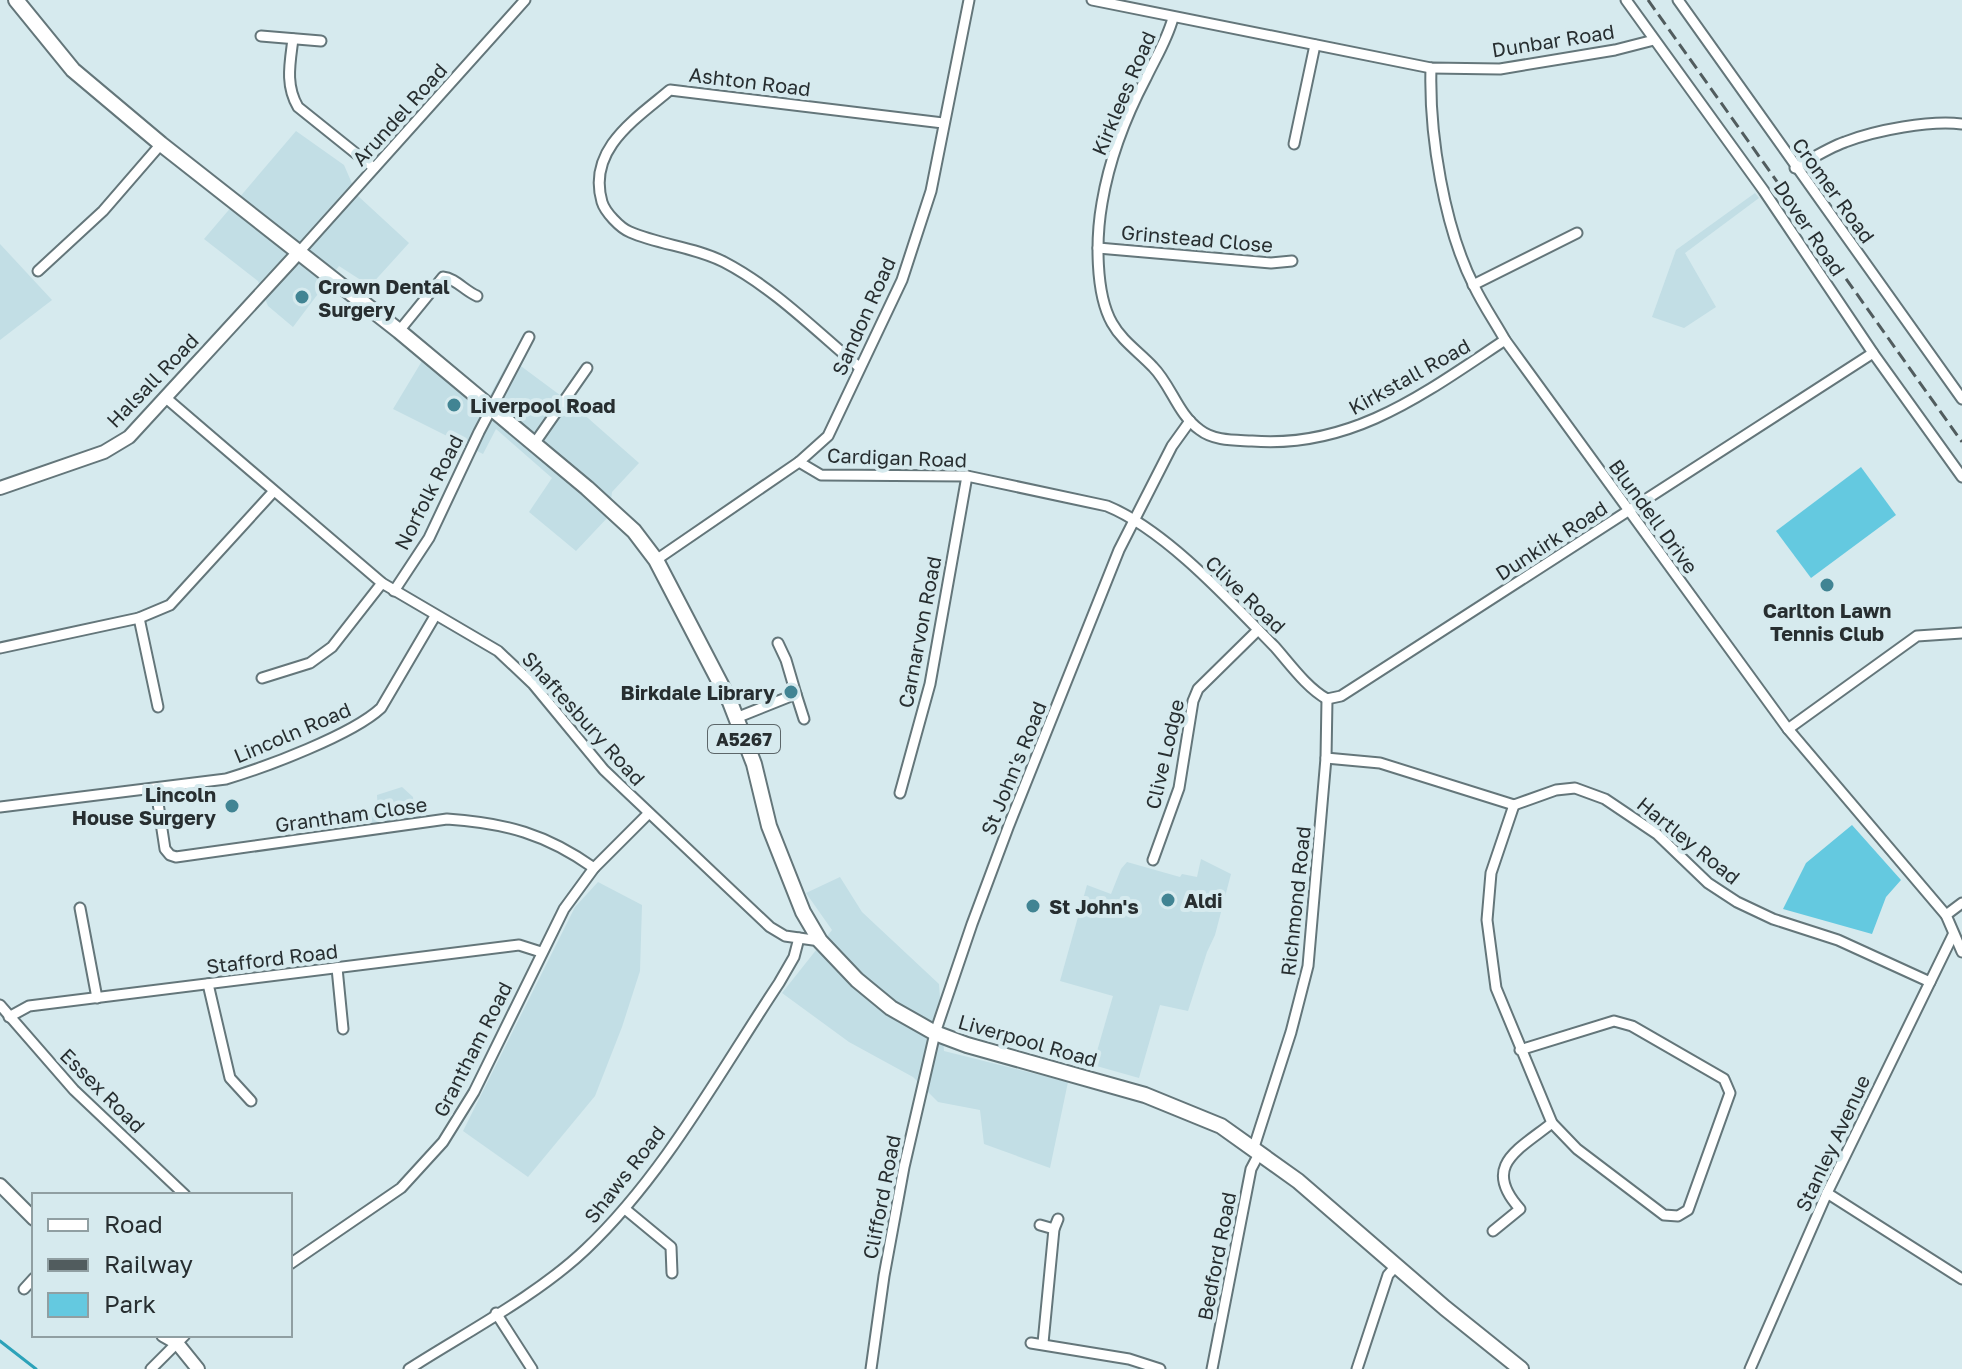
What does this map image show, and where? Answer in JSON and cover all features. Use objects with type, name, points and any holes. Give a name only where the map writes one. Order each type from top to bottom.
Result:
[{"type":"main road","name":"Liverpool Road","points":[[16,0],[73,70],[161,144],[399,331],[634,531],[656,560],[736,718],[754,764],[771,831],[803,912],[820,941],[857,980],[891,1008],[935,1033],[967,1045],[1145,1095],[1221,1126],[1298,1181],[1521,1369]]},
{"type":"street","name":"Arundel Road","points":[[299,252],[525,0]]},
{"type":"street","name":"Sandon Road","points":[[656,560],[799,462],[828,436],[902,280],[931,191],[969,0]]},
{"type":"street","name":"Dunbar Road","points":[[1092,0],[1431,68],[1500,69],[1615,50],[1654,40]]},
{"type":"street","name":"Dover Road","points":[[1626,0],[1764,191],[1873,353],[1962,477]]},
{"type":"street","name":"Cromer Road","points":[[1678,0],[1962,399]]},
{"type":"street","name":"Kirklees Road","points":[[1173,18],[1167,39],[1145,79],[1112,163],[1102,204],[1098,248],[1100,275],[1111,322],[1156,369],[1190,421]]},
{"type":"street","points":[[261,36],[321,41]]},
{"type":"street","points":[[293,39],[289,80],[291,95],[298,107],[374,168]]},
{"type":"street","points":[[1294,144],[1315,45]]},
{"type":"street","name":"Blundell Drive","points":[[1431,68],[1430,93],[1443,195],[1473,285],[1505,340],[1788,729],[1946,915],[1962,952]]},
{"type":"street","name":"Ashton Road","points":[[859,367],[750,276],[719,259],[627,231],[603,208],[597,187],[599,166],[609,145],[670,90],[943,123]]},
{"type":"street","points":[[1795,168],[1845,142],[1947,122],[1962,124]]},
{"type":"street","points":[[38,271],[103,211],[161,144]]},
{"type":"street","points":[[1473,285],[1577,233]]},
{"type":"street","name":"Grinstead Close","points":[[1098,248],[1271,263],[1292,261]]},
{"type":"street","name":"Halsall Road","points":[[0,488],[104,452],[129,437],[299,252]]},
{"type":"street","points":[[399,331],[443,277],[451,278],[465,291],[477,296]]},
{"type":"street","name":"Norfolk Road","points":[[394,591],[429,538],[529,337]]},
{"type":"street","name":"Kirkstall Road","points":[[1190,421],[1200,431],[1221,439],[1274,443],[1316,439],[1364,425],[1414,398],[1505,340]]},
{"type":"street","name":"Dunkirk Road","points":[[1327,699],[1341,696],[1873,353]]},
{"type":"street","points":[[534,444],[587,368]]},
{"type":"street","name":"Shaftesbury Road","points":[[166,398],[382,583],[498,651],[533,684],[604,770],[770,927],[785,936],[820,941]]},
{"type":"street","points":[[1135,521],[1172,446],[1190,421]]},
{"type":"street","name":"Cardigan Road","points":[[799,462],[821,475],[967,476],[1107,506],[1135,521]]},
{"type":"street","name":"Carnarvon Road","points":[[900,793],[930,684],[967,476]]},
{"type":"street","points":[[0,648],[139,618],[170,605],[274,491]]},
{"type":"street","name":"Clive Road","points":[[1135,521],[1192,566],[1327,699]]},
{"type":"street","name":"St John's Road","points":[[935,1033],[1009,825],[1119,550],[1135,521]]},
{"type":"street","points":[[262,678],[310,663],[332,647],[382,583]]},
{"type":"street","name":"Lincoln Road","points":[[0,807],[156,790],[226,779],[254,771],[371,717],[381,708],[435,616]]},
{"type":"street","points":[[139,618],[158,707]]},
{"type":"street","name":"Clive Lodge","points":[[1153,860],[1179,788],[1193,701],[1198,689],[1258,630]]},
{"type":"street","points":[[1788,729],[1917,636],[1962,633]]},
{"type":"street","points":[[778,643],[804,719]]},
{"type":"street","points":[[736,718],[796,694]]},
{"type":"street","name":"Richmond Road","points":[[1257,1150],[1308,966],[1326,758],[1327,699]]},
{"type":"street","points":[[1326,758],[1380,763],[1514,805],[1491,873],[1487,920],[1496,988],[1520,1050],[1552,1123],[1577,1149],[1664,1215],[1678,1216],[1688,1210],[1730,1093],[1724,1079],[1632,1026],[1614,1021],[1520,1050]]},
{"type":"street","name":"Hartley Road","points":[[1514,805],[1556,790],[1575,788],[1605,799],[1657,834],[1708,883],[1737,902],[1773,919],[1838,940],[1930,982]]},
{"type":"street","name":"Grantham Close","points":[[156,790],[165,849],[176,857],[447,819],[487,822],[529,832],[594,868]]},
{"type":"street","name":"Grantham Road","points":[[292,1263],[401,1188],[443,1142],[474,1092],[564,909],[594,868],[648,814]]},
{"type":"street","points":[[1946,915],[1962,903]]},
{"type":"street","points":[[80,908],[97,998]]},
{"type":"street","name":"Stanley Avenue","points":[[1750,1369],[1827,1193],[1953,935]]},
{"type":"street","name":"Shaws Road","points":[[409,1369],[549,1280],[584,1251],[625,1209],[652,1175],[779,983],[794,957],[799,938]]},
{"type":"street","name":"Stafford Road","points":[[9,1017],[29,1006],[519,945],[541,952]]},
{"type":"street","points":[[337,968],[343,1029]]},
{"type":"street","points":[[208,984],[230,1078],[251,1101]]},
{"type":"street","name":"Essex Road","points":[[0,1005],[74,1090],[183,1193]]},
{"type":"street","name":"Clifford Road","points":[[871,1369],[904,1167],[935,1033]]},
{"type":"street","points":[[1493,1231],[1520,1209],[1508,1197],[1503,1182],[1502,1170],[1507,1159],[1552,1123]]},
{"type":"street","name":"Bedford Road","points":[[1212,1369],[1257,1150]]},
{"type":"street","points":[[0,1185],[32,1217]]},
{"type":"street","points":[[1827,1193],[1962,1279]]},
{"type":"street","points":[[625,1209],[671,1247],[672,1273]]},
{"type":"street","points":[[1040,1225],[1056,1224],[1043,1343]]},
{"type":"street","points":[[1357,1369],[1388,1275],[1396,1266]]},
{"type":"street","points":[[24,1289],[32,1280]]},
{"type":"street","points":[[496,1313],[532,1369]]},
{"type":"street","points":[[151,1369],[181,1339],[198,1369]]},
{"type":"street","points":[[1031,1343],[1129,1359],[1160,1369]]},
{"type":"shaded area","points":[[296,131],[344,165],[357,195],[409,243],[370,286],[339,266],[293,327],[268,306],[258,281],[204,239]]},
{"type":"shaded area","points":[[1755,193],[1759,198],[1685,253],[1716,307],[1684,328],[1652,317],[1676,250]]},
{"type":"shaded area","points":[[0,244],[52,300],[0,340]]},
{"type":"shaded area","points":[[510,358],[572,404],[639,463],[612,492],[609,516],[576,551],[529,512],[552,478],[496,429],[483,454],[393,409],[422,361],[483,408]]},
{"type":"shaded area","points":[[402,787],[413,797],[415,821],[371,824],[371,813],[378,812],[377,795]]},
{"type":"shaded area","points":[[1201,859],[1231,874],[1215,935],[1188,1011],[1160,1005],[1139,1078],[1093,1065],[1113,996],[1060,981],[1087,885],[1111,894],[1127,862],[1180,877],[1182,874],[1197,877]]},
{"type":"shaded area","points":[[840,877],[862,912],[939,984],[944,1051],[1068,1082],[1050,1168],[984,1144],[980,1110],[938,1102],[913,1077],[849,1042],[782,993],[832,930],[806,893]]},
{"type":"shaded area","points":[[598,882],[642,905],[640,971],[595,1096],[528,1177],[463,1131],[575,907]]},
{"type":"green space","points":[[1861,467],[1896,515],[1811,578],[1776,531]]},
{"type":"green space","points":[[1852,825],[1901,880],[1886,897],[1872,934],[1783,909],[1806,863]]},
{"type":"waterway","points":[[0,1341],[36,1369]]},
{"type":"railway","points":[[1648,0],[1962,442]]},
{"type":"place","name":"Crown Dental Surgery","points":[[302,297]]},
{"type":"place","name":"Liverpool Road","points":[[454,405]]},
{"type":"place","name":"Carlton Lawn Tennis Club","points":[[1827,585]]},
{"type":"place","name":"Birkdale Library","points":[[791,692]]},
{"type":"place","name":"Lincoln House Surgery","points":[[232,806]]},
{"type":"place","name":"Aldi","points":[[1168,900]]},
{"type":"place","name":"St John's","points":[[1033,906]]}]
